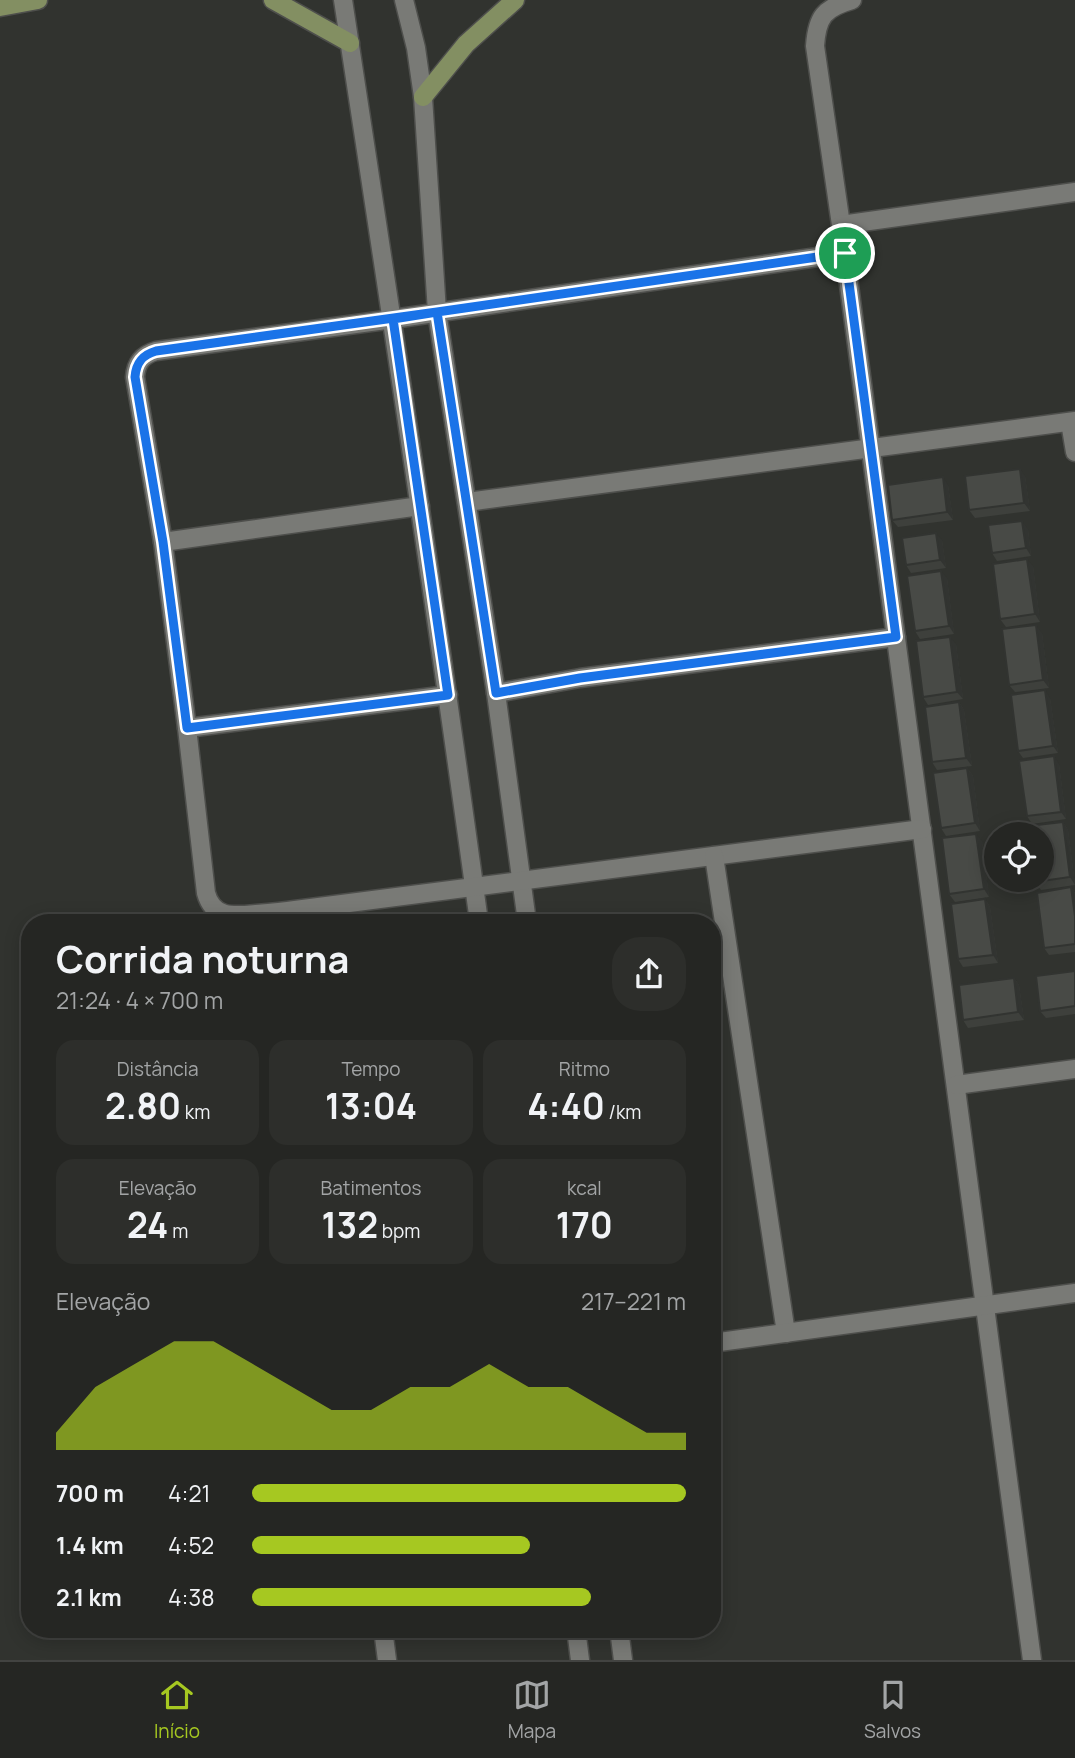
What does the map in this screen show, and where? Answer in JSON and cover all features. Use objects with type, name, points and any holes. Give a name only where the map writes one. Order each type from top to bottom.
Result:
[{"type":"main road","points":[[0,7],[38,0]]},
{"type":"main road","points":[[273,0],[350,43]]},
{"type":"main road","points":[[423,97],[466,44],[515,0]]},
{"type":"street","points":[[343,0],[393,319],[478,914]]},
{"type":"street","points":[[404,0],[423,97],[437,312],[496,693],[526,914]]},
{"type":"street","points":[[852,0],[838,4],[824,14],[818,23],[815,46],[845,253],[1032,1660]]},
{"type":"street","points":[[841,225],[1075,192]]},
{"type":"street","points":[[227,914],[211,906],[206,893],[163,542],[135,377],[137,365],[144,356],[156,351],[845,253]]},
{"type":"street","points":[[467,502],[1073,421],[1075,452]]},
{"type":"street","points":[[163,542],[420,506]]},
{"type":"street","points":[[496,693],[580,678],[896,637]]},
{"type":"street","points":[[187,728],[448,695]]},
{"type":"street","points":[[307,914],[522,880],[922,829]]},
{"type":"street","points":[[714,856],[786,1333]]},
{"type":"street","points":[[956,1085],[1075,1069]]},
{"type":"street","points":[[721,1342],[1075,1293]]},
{"type":"street","points":[[384,1638],[387,1660]]},
{"type":"street","points":[[577,1638],[580,1660]]},
{"type":"street","points":[[620,1638],[623,1660]]},
{"type":"building","points":[[1020,469],[1024,503],[969,510],[965,476]]},
{"type":"building","points":[[943,477],[947,512],[892,520],[888,485]]},
{"type":"building","points":[[1022,521],[1026,548],[992,553],[988,525]]},
{"type":"building","points":[[936,533],[940,560],[906,565],[902,538]]},
{"type":"building","points":[[1027,559],[1035,614],[1000,619],[993,564]]},
{"type":"building","points":[[941,571],[949,626],[915,631],[907,576]]},
{"type":"building","points":[[1036,625],[1043,680],[1009,685],[1002,629]]},
{"type":"building","points":[[950,637],[957,692],[923,697],[916,641]]},
{"type":"building","points":[[1045,690],[1053,746],[1018,751],[1011,695]]},
{"type":"building","points":[[959,702],[966,758],[932,762],[925,707]]},
{"type":"building","points":[[1054,756],[1061,812],[1027,816],[1019,761]]},
{"type":"building","points":[[967,768],[975,823],[941,828],[933,773]]},
{"type":"building","points":[[1063,822],[1070,877],[1054,879],[1054,823]]},
{"type":"building","points":[[976,834],[984,889],[949,894],[942,838]]},
{"type":"building","points":[[1071,887],[1075,944],[1044,948],[1037,893]]},
{"type":"building","points":[[985,899],[993,955],[958,959],[951,904]]},
{"type":"building","points":[[1075,971],[1075,1006],[1040,1011],[1036,976]]},
{"type":"building","points":[[1014,978],[1018,1012],[963,1020],[959,985]]},
{"type":"route","points":[[845,253],[896,637],[580,678],[496,693],[437,312],[393,319],[448,695],[187,728],[163,542],[135,377],[137,365],[144,356],[156,351],[845,253]]}]
